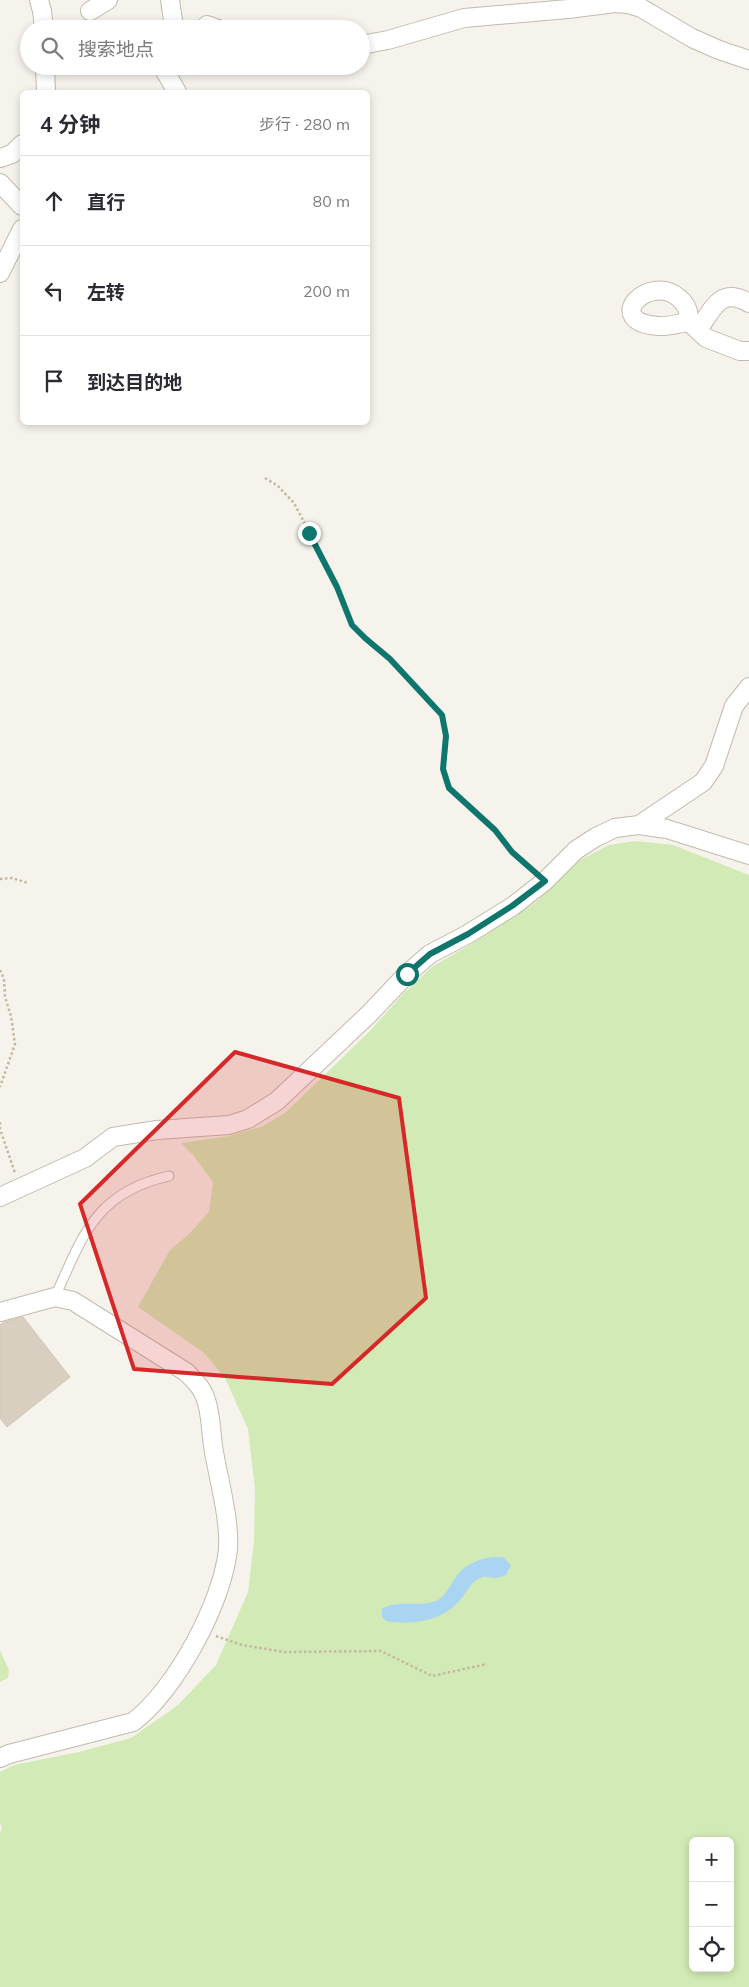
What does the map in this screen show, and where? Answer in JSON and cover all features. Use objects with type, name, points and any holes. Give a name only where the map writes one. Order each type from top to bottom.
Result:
[{"type":"street","points":[[39,0],[43,20]]},
{"type":"street","points":[[90,11],[108,0]]},
{"type":"street","points":[[170,0],[173,20]]},
{"type":"street","points":[[370,43],[464,18],[615,3],[641,8],[692,38],[749,60]]},
{"type":"street","points":[[45,75],[46,90]]},
{"type":"street","points":[[168,75],[177,90]]},
{"type":"street","points":[[0,158],[12,154],[20,146]]},
{"type":"street","points":[[0,183],[20,204]]},
{"type":"street","points":[[0,273],[20,233]]},
{"type":"street","points":[[749,303],[733,296],[724,297],[693,326],[706,338],[740,351],[749,351]]},
{"type":"street","points":[[638,825],[703,782],[714,766],[734,706],[749,687]]},
{"type":"street","points":[[0,1197],[85,1158],[113,1137],[157,1130],[229,1125],[248,1119],[284,1095],[369,1014],[407,974],[430,954],[468,934],[512,906],[545,881],[576,850],[615,828],[638,825],[667,829],[749,854]]},
{"type":"street","points":[[0,1312],[55,1297],[73,1301],[186,1372],[200,1386],[208,1406],[213,1449],[225,1509],[228,1548],[221,1582],[211,1613],[179,1670],[147,1712],[133,1722],[9,1754],[0,1758]]},
{"type":"lane","points":[[55,1297],[90,1225],[116,1197],[147,1181],[169,1176]]},
{"type":"path","points":[[265,478],[278,486],[294,503],[324,560],[352,625],[390,659],[442,715],[446,736],[443,769],[449,788],[495,830],[512,852],[545,881]]},
{"type":"path","points":[[0,879],[12,878],[28,883]]},
{"type":"path","points":[[0,970],[4,979],[5,997],[11,1016],[15,1044],[0,1087]]},
{"type":"path","points":[[0,1122],[0,1129],[20,1188]]},
{"type":"path","points":[[201,1631],[242,1645],[284,1652],[380,1651],[432,1676],[487,1664]]},
{"type":"highlighted area","points":[[235,1052],[399,1098],[426,1298],[332,1384],[134,1369],[80,1204]]},
{"type":"green space","points":[[635,841],[673,845],[749,875],[749,1987],[0,1987],[0,1832],[2,1829],[0,1823],[0,1772],[14,1765],[79,1752],[131,1738],[177,1706],[216,1665],[248,1592],[254,1541],[255,1489],[248,1429],[225,1378],[204,1353],[138,1307],[170,1250],[188,1235],[209,1212],[213,1182],[193,1155],[181,1143],[229,1136],[263,1126],[285,1113],[369,1032],[403,994],[432,967],[535,903],[580,860],[609,845]]},
{"type":"green space","points":[[0,1650],[9,1670],[8,1678],[0,1682]]},
{"type":"water","points":[[492,1557],[503,1557],[511,1565],[506,1575],[496,1578],[484,1577],[479,1579],[445,1613],[417,1622],[386,1621],[382,1617],[382,1609],[388,1606],[422,1604],[440,1599],[463,1569],[477,1561]]},
{"type":"building","points":[[23,1317],[70,1377],[7,1427],[0,1418],[0,1325],[4,1322]]},
{"type":"route","points":[[309,533],[337,587],[352,625],[390,659],[442,715],[446,736],[443,769],[449,788],[495,830],[512,852],[545,881],[512,906],[468,934],[430,954],[407,974]]}]
